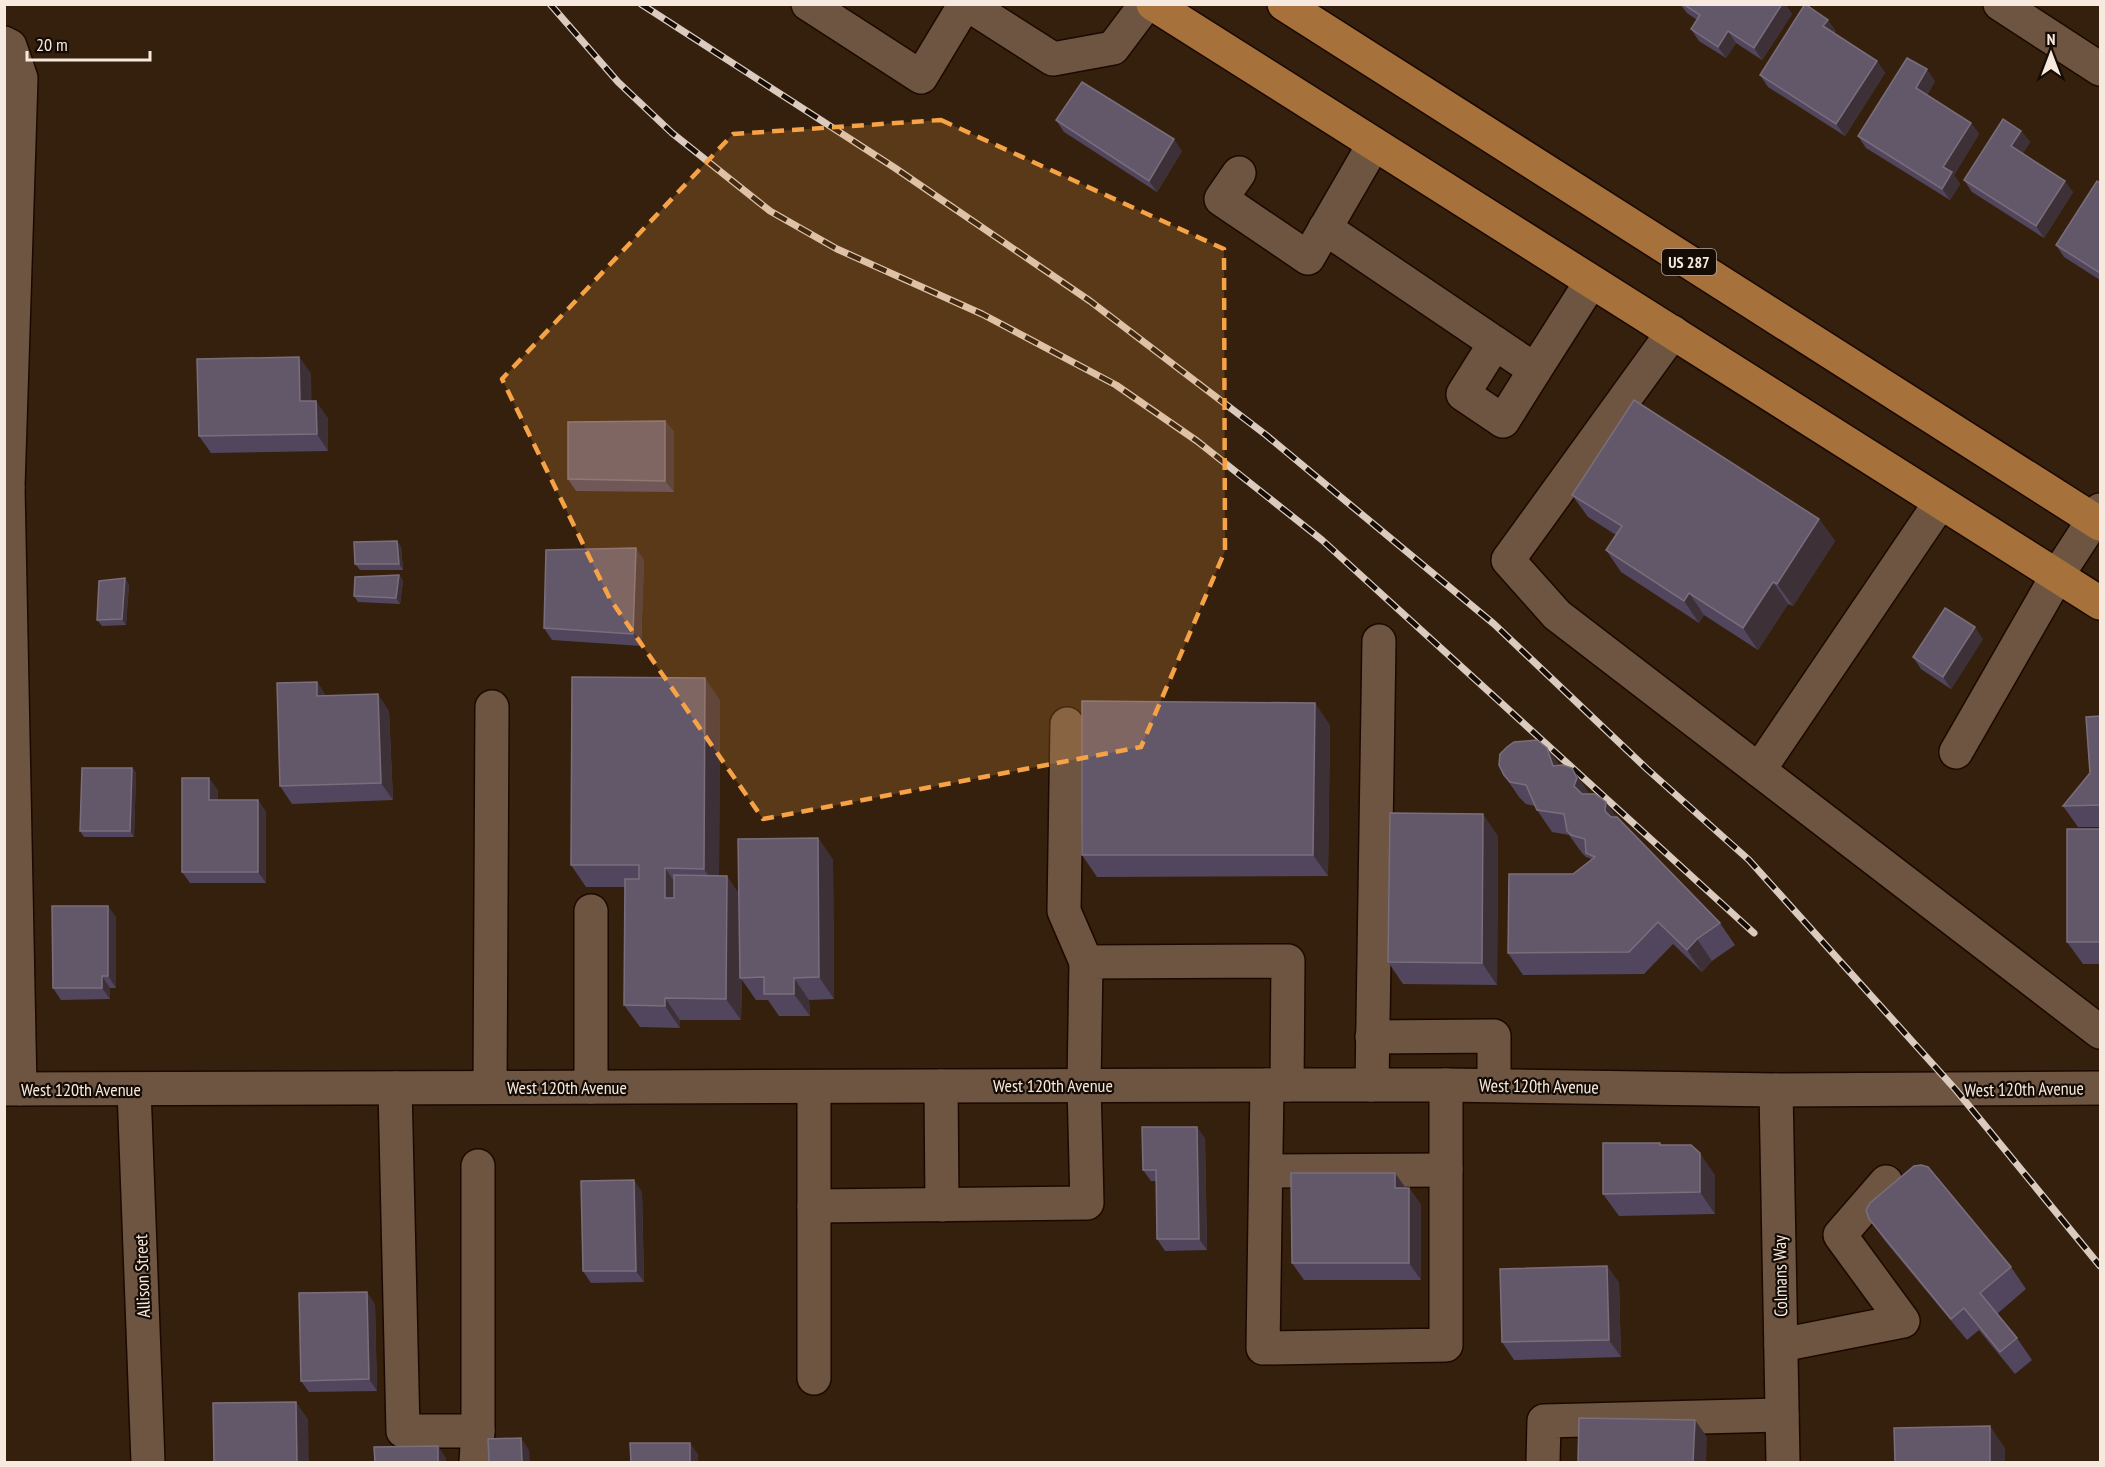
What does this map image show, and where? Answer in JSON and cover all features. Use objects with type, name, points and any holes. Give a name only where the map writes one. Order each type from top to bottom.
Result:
[{"type":"main road","points":[[1153,4],[2100,603]]},
{"type":"main road","name":"US 287","points":[[1284,4],[2098,518]]},
{"type":"street","points":[[807,4],[921,77],[966,4],[1053,59],[1113,48],[1146,4]]},
{"type":"street","points":[[2000,4],[2100,69]]},
{"type":"street","points":[[4,44],[10,46],[21,78],[6,487],[12,1089]]},
{"type":"street","points":[[1239,173],[1221,199],[1308,258],[1374,144]]},
{"type":"street","points":[[1325,228],[1535,370]]},
{"type":"street","points":[[1495,343],[1463,394],[1503,421],[1592,282]]},
{"type":"street","points":[[1673,332],[1508,560],[1557,615],[2100,1032]]},
{"type":"street","points":[[1759,770],[1940,503]]},
{"type":"street","points":[[1956,752],[2057,576],[2098,518]]},
{"type":"street","points":[[1372,1085],[1379,641]]},
{"type":"street","points":[[490,1087],[492,707]]},
{"type":"street","points":[[814,1206],[1087,1203],[1084,1085],[1086,962],[1064,911],[1067,724]]},
{"type":"street","points":[[591,911],[591,1087]]},
{"type":"street","points":[[1086,962],[1288,961],[1277,1085],[1266,1171],[1263,1348],[1446,1344],[1446,1085]]},
{"type":"street","points":[[1372,1037],[1494,1036],[1494,1085]]},
{"type":"street","name":"West 120th Avenue","points":[[12,1089],[1084,1085],[1494,1085],[1776,1090],[2100,1088]]},
{"type":"street","points":[[940,1086],[942,1205]]},
{"type":"street","points":[[814,1087],[814,1378]]},
{"type":"street","points":[[395,1088],[403,1431],[477,1447],[478,1166]]},
{"type":"street","name":"Allison Street","points":[[134,1089],[148,1462]]},
{"type":"street","name":"Colmans Way","points":[[1776,1090],[1783,1462]]},
{"type":"street","points":[[1266,1171],[1446,1170]]},
{"type":"street","points":[[1781,1344],[1903,1321],[1840,1235],[1886,1182]]},
{"type":"street","points":[[1543,1462],[1544,1421],[1782,1416]]},
{"type":"highlighted area","points":[[941,120],[1224,249],[1225,551],[1141,747],[763,819],[610,599],[502,379],[733,134]]},
{"type":"building","points":[[1683,4],[1782,4],[1754,48],[1728,31],[1718,47],[1691,29],[1700,15]]},
{"type":"building","points":[[1805,4],[1828,20],[1823,26],[1877,61],[1836,124],[1760,75]]},
{"type":"building","points":[[1907,58],[1927,69],[1916,88],[1971,123],[1943,167],[1952,172],[1942,189],[1858,136]]},
{"type":"building","points":[[1082,82],[1174,139],[1149,181],[1056,120]]},
{"type":"building","points":[[2003,119],[2021,131],[2011,146],[2065,181],[2036,226],[1964,180]]},
{"type":"building","points":[[2097,181],[2100,183],[2100,273],[2056,245]]},
{"type":"building","points":[[299,357],[300,401],[316,401],[317,434],[199,436],[197,359]]},
{"type":"building","points":[[1634,400],[1819,519],[1777,584],[1773,582],[1743,628],[1689,593],[1684,601],[1606,550],[1622,526],[1572,495]]},
{"type":"building","points":[[665,421],[665,481],[568,479],[568,422]]},
{"type":"building","points":[[397,541],[399,564],[355,564],[354,542]]},
{"type":"building","points":[[636,548],[633,634],[544,628],[546,550]]},
{"type":"building","points":[[399,575],[396,598],[354,596],[355,577]]},
{"type":"building","points":[[125,578],[122,619],[97,620],[99,581]]},
{"type":"building","points":[[1945,608],[1975,627],[1943,677],[1913,657]]},
{"type":"building","points":[[572,677],[705,678],[704,869],[665,868],[665,898],[674,898],[674,875],[727,876],[726,999],[665,998],[665,1006],[624,1005],[625,879],[639,879],[639,865],[571,865]]},
{"type":"building","points":[[317,682],[317,696],[378,694],[381,783],[280,786],[277,683]]},
{"type":"building","points":[[1082,701],[1315,703],[1313,855],[1082,855]]},
{"type":"building","points":[[2100,716],[2100,805],[2063,806],[2090,773],[2086,717]]},
{"type":"building","points":[[1537,740],[1547,748],[1553,766],[1563,765],[1572,768],[1577,778],[1574,786],[1582,794],[1595,794],[1606,802],[1605,811],[1611,817],[1617,817],[1720,923],[1697,939],[1687,950],[1658,922],[1629,952],[1508,953],[1509,874],[1573,874],[1595,857],[1586,853],[1585,839],[1571,835],[1567,831],[1564,814],[1537,810],[1526,785],[1510,782],[1499,765],[1500,754],[1514,742]]},
{"type":"building","points":[[82,768],[132,768],[130,831],[80,831]]},
{"type":"building","points":[[182,778],[209,778],[209,800],[258,800],[258,872],[182,872]]},
{"type":"building","points":[[1390,813],[1483,814],[1482,963],[1388,962]]},
{"type":"building","points":[[2067,829],[2100,829],[2100,942],[2067,942]]},
{"type":"building","points":[[818,838],[819,977],[794,978],[794,994],[764,994],[764,977],[740,978],[738,839]]},
{"type":"building","points":[[52,906],[108,906],[108,976],[102,976],[102,988],[53,988]]},
{"type":"building","points":[[1142,1127],[1197,1127],[1199,1239],[1157,1239],[1156,1170],[1143,1170]]},
{"type":"building","points":[[1603,1143],[1691,1145],[1700,1153],[1700,1192],[1603,1194]]},
{"type":"building","points":[[1914,1166],[1928,1167],[2011,1267],[1980,1293],[2017,1338],[2000,1352],[1964,1308],[1951,1319],[1869,1219],[1866,1210],[1870,1203]]},
{"type":"building","points":[[1291,1173],[1395,1173],[1395,1188],[1409,1188],[1409,1263],[1292,1263]]},
{"type":"building","points":[[634,1180],[636,1271],[583,1271],[581,1181]]},
{"type":"building","points":[[1607,1266],[1609,1340],[1502,1342],[1500,1269]]},
{"type":"building","points":[[367,1292],[369,1379],[301,1381],[299,1293]]},
{"type":"building","points":[[296,1402],[297,1462],[214,1462],[213,1403]]},
{"type":"building","points":[[1579,1418],[1695,1420],[1693,1462],[1578,1462]]},
{"type":"building","points":[[1990,1426],[1990,1462],[1895,1462],[1894,1428]]},
{"type":"building","points":[[521,1438],[522,1462],[489,1462],[488,1439]]},
{"type":"building","points":[[630,1443],[690,1443],[690,1462],[631,1462]]},
{"type":"building","points":[[438,1446],[438,1462],[375,1462],[374,1447]]},
{"type":"railway","points":[[550,4],[618,82],[672,133],[770,211],[837,249],[982,314],[1116,385],[1197,441],[1322,540],[1754,933]]},
{"type":"railway","points":[[641,4],[895,168],[1090,301],[1266,435],[1494,624],[1647,769],[1749,860],[1956,1090],[2100,1266]]}]
